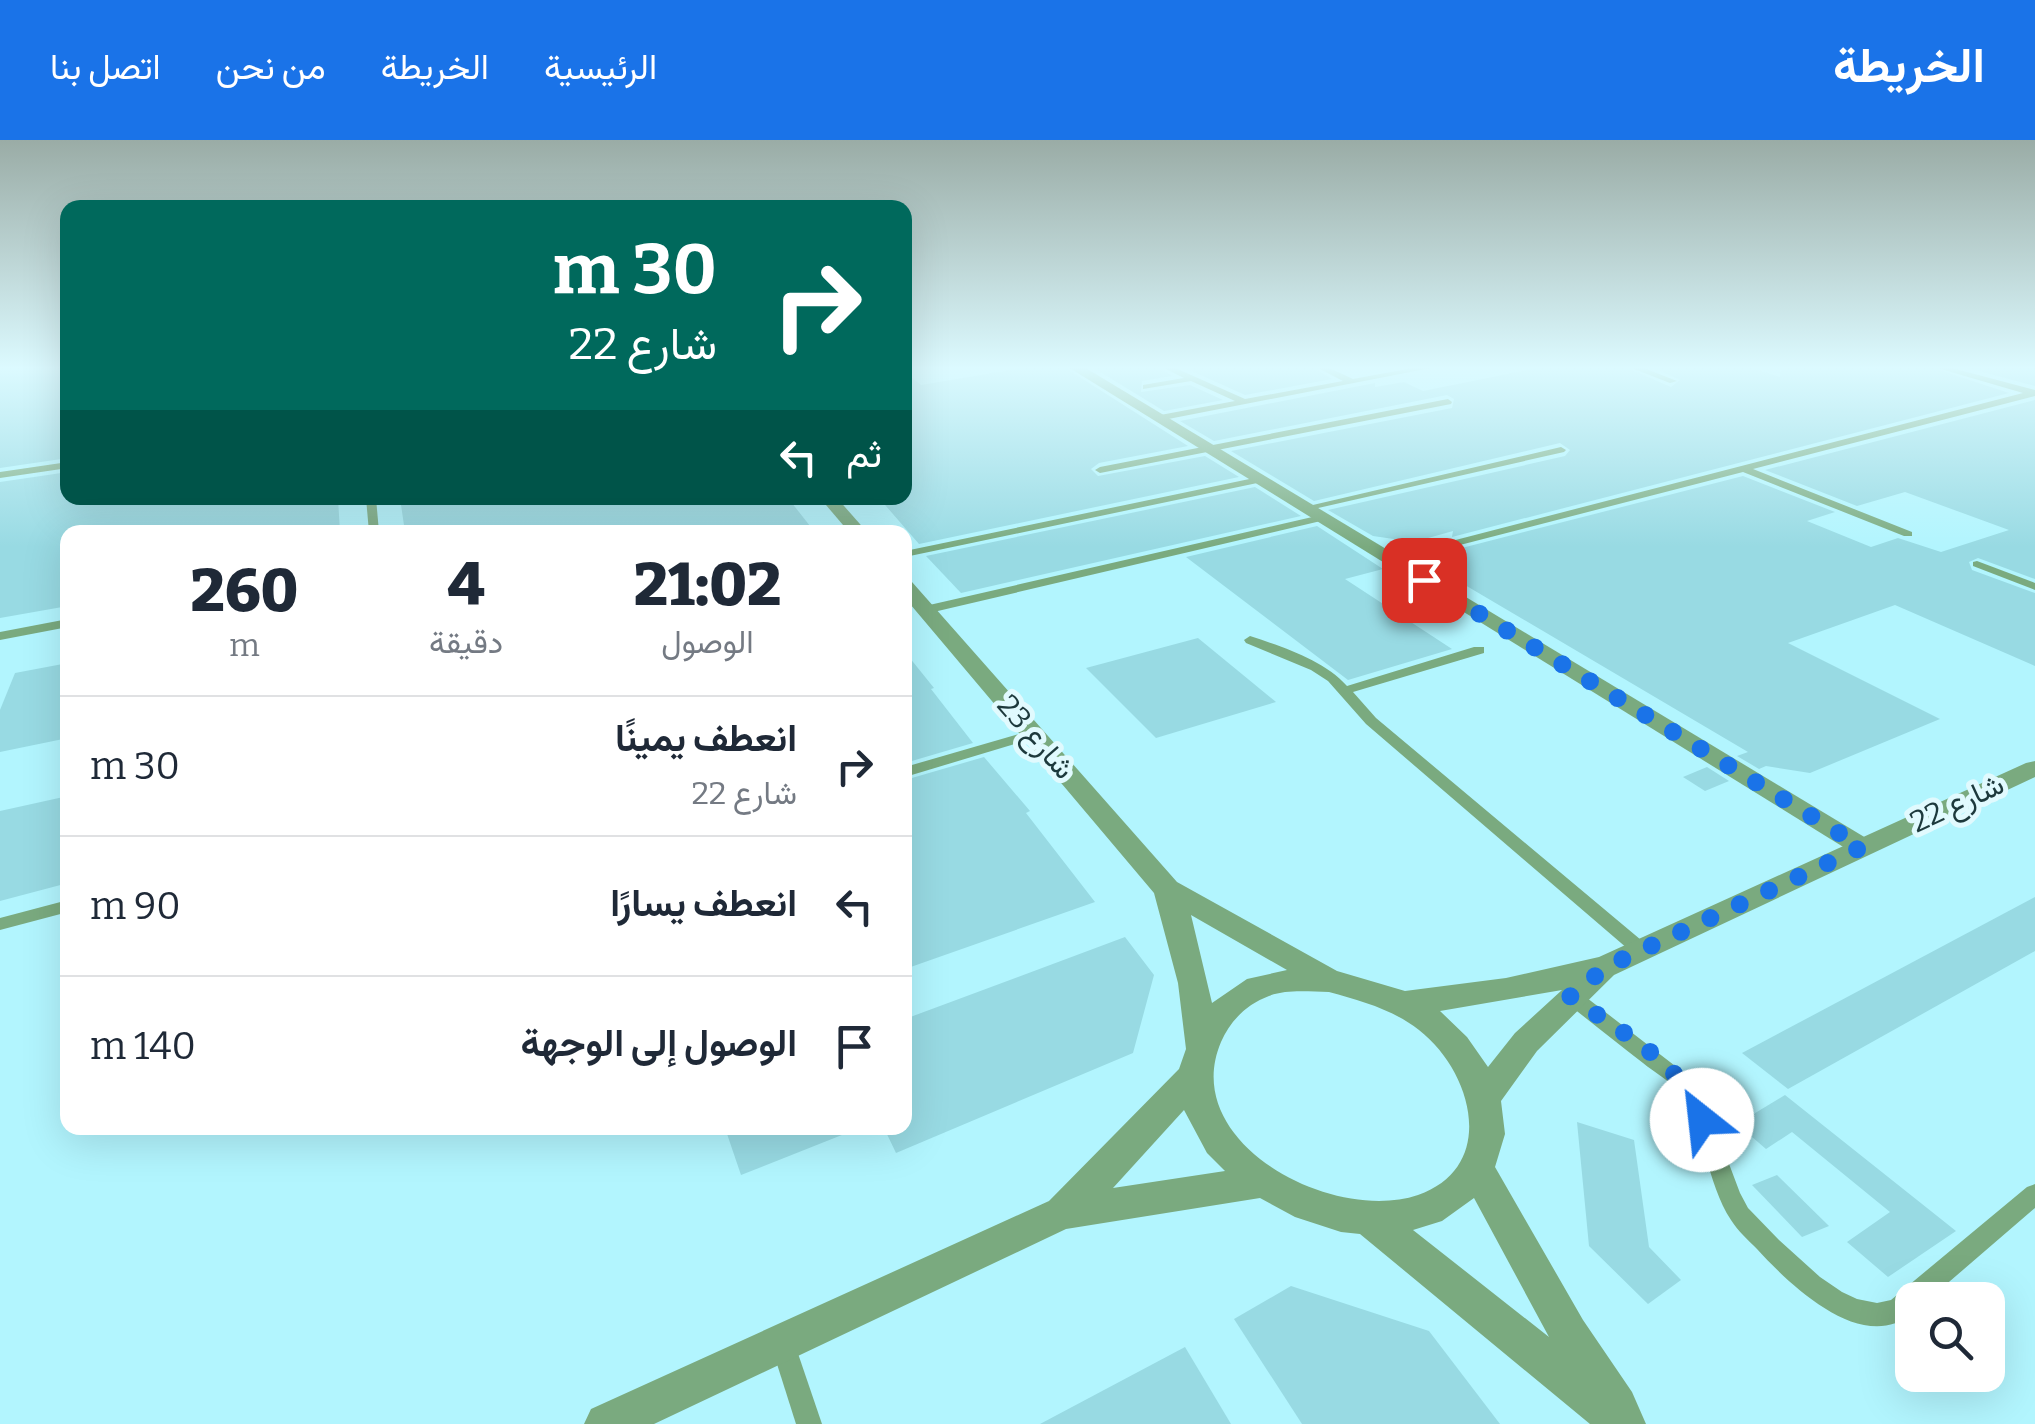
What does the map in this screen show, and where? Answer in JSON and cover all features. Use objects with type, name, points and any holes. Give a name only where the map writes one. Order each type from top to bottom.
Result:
[{"type":"street","points":[[1172,427],[1862,847]]},
{"type":"street","points":[[834,505],[852,525]]},
{"type":"street","name":"شارع 23","points":[[912,594],[1167,889],[1243,935],[1330,980]]},
{"type":"street","name":"شارع 22","points":[[1402,1003],[1546,984],[1608,966],[2031,773]]},
{"type":"street","name":"شارع 23","points":[[1167,889],[1186,935],[1196,986],[1196,1059]]},
{"type":"street","name":"شارع 22","points":[[1485,1097],[1526,1042],[1570,996],[1608,966]]},
{"type":"street","points":[[1062,1212],[1145,1131],[1196,1059],[1227,1004],[1272,982],[1330,980],[1402,1003],[1438,1028],[1467,1060],[1485,1097],[1490,1135],[1478,1170],[1454,1198],[1416,1215],[1371,1220],[1332,1215],[1294,1202],[1260,1182],[1225,1150],[1202,1113],[1196,1059]]},
{"type":"street","points":[[1478,1170],[1561,1320],[1626,1424]]},
{"type":"street","points":[[606,1424],[1062,1212],[1260,1182]]},
{"type":"street","points":[[1371,1220],[1626,1424]]},
{"type":"lane","points":[[1100,470],[1321,427]]},
{"type":"lane","points":[[1390,560],[1907,427]]},
{"type":"lane","points":[[925,610],[1561,450]]},
{"type":"lane","points":[[0,475],[60,467]]},
{"type":"lane","points":[[1744,469],[1908,534]]},
{"type":"lane","points":[[912,553],[1259,480]]},
{"type":"lane","points":[[1977,564],[2035,587]]},
{"type":"lane","points":[[0,636],[60,625]]},
{"type":"lane","points":[[1250,640],[1316,667],[1371,721],[1641,950]]},
{"type":"lane","points":[[1343,691],[1479,650]]},
{"type":"lane","points":[[912,770],[1033,734]]},
{"type":"lane","points":[[0,924],[60,908]]},
{"type":"lane","points":[[1570,996],[1670,1069],[1685,1085],[1696,1102],[1729,1197],[1740,1215],[1842,1307],[1864,1316],[1883,1317],[1897,1311],[2035,1194]]},
{"type":"lane","points":[[782,1342],[809,1424]]},
{"type":"building","points":[[0,427],[60,427],[60,459],[0,468]]},
{"type":"building","points":[[912,427],[1158,427],[1188,446],[1099,463],[1091,469],[1098,476],[1205,456],[1239,477],[919,544],[912,536],[912,525],[902,525],[885,505],[912,505]]},
{"type":"building","points":[[1190,427],[1285,427],[1214,441]]},
{"type":"building","points":[[1355,427],[1878,427],[1452,537],[1453,531],[1414,542],[1373,536],[1328,510],[1565,456],[1570,450],[1560,443],[1314,501],[1231,451]]},
{"type":"building","points":[[1931,427],[2035,427],[2035,579],[1978,558],[1969,562],[1972,570],[2035,593],[2035,666],[1895,605],[1788,643],[1940,719],[1810,773],[1766,766],[1759,769],[1737,756],[1748,752],[1448,575],[1450,551],[1743,476],[1835,512],[1807,521],[1871,547],[1898,538],[1941,552],[2009,530],[1905,492],[1857,506],[1765,470]]},
{"type":"building","points":[[60,473],[60,505],[338,505],[340,525],[60,525],[60,607],[0,618],[0,482]]},
{"type":"building","points":[[1255,487],[1301,516],[961,593],[926,556]]},
{"type":"building","points":[[401,505],[794,505],[809,525],[404,525]]},
{"type":"building","points":[[1317,526],[1383,569],[1345,579],[1452,649],[1348,680],[1186,557]]},
{"type":"building","points":[[1198,638],[1276,702],[1156,738],[1086,668]]},
{"type":"building","points":[[912,661],[934,688],[931,689],[973,743],[912,761]]},
{"type":"building","points":[[60,665],[60,740],[0,752],[0,710],[15,673]]},
{"type":"building","points":[[984,757],[1030,811],[1026,813],[1095,902],[912,967],[912,778]]},
{"type":"building","points":[[1707,767],[1729,781],[1705,791],[1683,777]]},
{"type":"building","points":[[60,798],[60,885],[0,901],[0,811]]},
{"type":"building","points":[[2035,897],[2035,951],[1788,1089],[1742,1053]]},
{"type":"building","points":[[1125,937],[1154,975],[1133,1053],[896,1153],[887,1135],[912,1135],[912,1016]]},
{"type":"building","points":[[1785,1095],[1956,1231],[1888,1277],[1847,1242],[1890,1212],[1792,1132],[1766,1149],[1737,1124]]},
{"type":"building","points":[[1577,1122],[1634,1140],[1649,1247],[1681,1280],[1648,1304],[1589,1246]]},
{"type":"building","points":[[727,1135],[842,1135],[741,1175]]},
{"type":"building","points":[[1777,1175],[1829,1226],[1802,1237],[1752,1185]]},
{"type":"building","points":[[1291,1286],[1429,1331],[1500,1424],[1302,1424],[1234,1319]]},
{"type":"building","points":[[1185,1347],[1231,1424],[1040,1424]]},
{"type":"route","points":[[1424,580],[1862,847],[1608,966],[1570,996],[1670,1069],[1696,1102],[1702,1120]]}]
